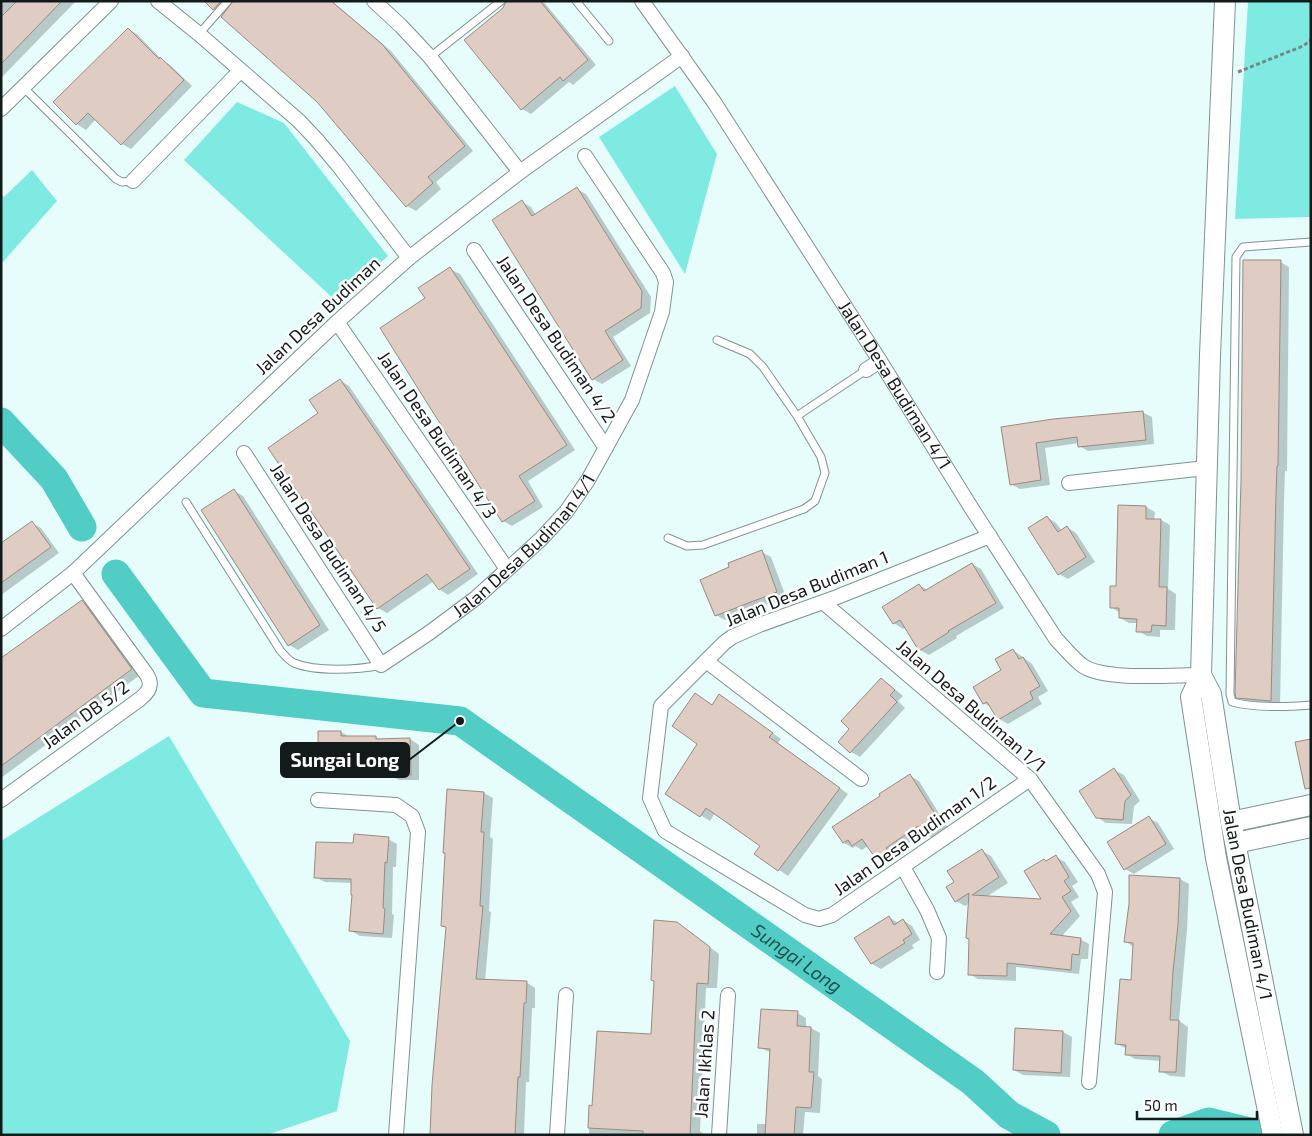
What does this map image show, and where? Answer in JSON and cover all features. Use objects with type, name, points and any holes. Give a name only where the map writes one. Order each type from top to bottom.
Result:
[{"type":"street","points":[[1,109],[111,1]]},
{"type":"street","points":[[158,1],[280,104],[316,139],[338,164],[409,258]]},
{"type":"street","points":[[374,1],[430,57],[520,172]]},
{"type":"street","name":"Jalan Desa Budiman 4/1","points":[[642,1],[714,102],[1056,639],[1073,658],[1085,667],[1100,673],[1115,675],[1201,675]]},
{"type":"street","name":"Jalan Desa Budiman 4/1","points":[[1225,1],[1206,468],[1201,675],[1191,698],[1216,858],[1272,1135]]},
{"type":"street","name":"Jalan Desa Budiman","points":[[1,629],[73,573],[337,322],[409,258],[520,172],[682,56]]},
{"type":"street","points":[[133,180],[240,71]]},
{"type":"street","name":"Jalan Desa Budiman 4/1","points":[[381,664],[429,633],[476,598],[506,569],[542,539],[566,512],[588,480],[632,400],[662,312],[666,282],[660,267],[585,156]]},
{"type":"street","name":"Jalan Desa Budiman 4/2","points":[[474,250],[606,448]]},
{"type":"street","name":"Jalan Desa Budiman 4/3","points":[[337,322],[506,569]]},
{"type":"street","points":[[866,370],[880,361]]},
{"type":"street","name":"Jalan Desa Budiman 4/5","points":[[244,452],[381,664]]},
{"type":"street","points":[[1070,483],[1206,468]]},
{"type":"street","name":"Jalan Desa Budiman 1","points":[[819,919],[805,915],[665,831],[650,798],[661,706],[724,644],[742,632],[824,602],[990,536]]},
{"type":"street","name":"Jalan DB 5/2","points":[[1,800],[140,699],[149,690],[150,680],[147,675],[73,573]]},
{"type":"street","name":"Jalan Desa Budiman 1/1","points":[[824,602],[1030,779],[1098,874],[1105,892],[1089,1082]]},
{"type":"street","points":[[706,661],[861,779]]},
{"type":"street","name":"Jalan Desa Budiman 4/1","points":[[1201,675],[1211,694],[1225,780],[1230,833],[1244,889],[1293,1135]]},
{"type":"street","name":"Jalan Desa Budiman 1/2","points":[[819,919],[832,915],[1030,779]]},
{"type":"street","points":[[1225,780],[1239,801],[1245,805],[1282,811]]},
{"type":"street","points":[[318,800],[396,805],[412,816],[418,832],[396,1135]]},
{"type":"street","points":[[1216,858],[1219,844],[1230,833],[1282,811],[1311,805]]},
{"type":"street","points":[[1210,820],[1216,829],[1230,833],[1279,834],[1311,827]]},
{"type":"street","points":[[1244,889],[1249,855],[1255,847],[1279,834]]},
{"type":"street","points":[[903,867],[927,910],[939,938],[937,972]]},
{"type":"street","points":[[557,1135],[566,995]]},
{"type":"street","name":"Jalan Ikhlas 2","points":[[719,1135],[728,995]]},
{"type":"lane","points":[[199,34],[228,1]]},
{"type":"lane","points":[[430,57],[501,1]]},
{"type":"lane","points":[[576,1],[609,41]]},
{"type":"lane","points":[[24,87],[116,180],[122,182],[133,180]]},
{"type":"lane","points":[[1311,242],[1243,247],[1236,257],[1230,694],[1232,702],[1241,704],[1294,706],[1311,704]]},
{"type":"lane","points":[[668,538],[687,546],[695,547],[804,509],[815,502],[825,472],[824,464],[797,416],[763,367],[750,354],[717,340]]},
{"type":"lane","points":[[797,416],[866,370]]},
{"type":"lane","points":[[186,502],[288,660],[304,666],[342,669],[361,669],[381,664]]},
{"type":"path","points":[[1222,80],[1275,56],[1303,46],[1311,40]]},
{"type":"shaded area","points":[[1248,1],[1311,1],[1311,217],[1235,219]]},
{"type":"shaded area","points":[[675,86],[717,154],[685,274],[599,137]]},
{"type":"shaded area","points":[[237,102],[284,123],[388,256],[336,301],[184,160]]},
{"type":"shaded area","points":[[32,170],[57,201],[1,264],[1,195],[4,197]]},
{"type":"shaded area","points":[[169,736],[350,1041],[337,1111],[267,1135],[1,1135],[1,841]]},
{"type":"building","points":[[17,1],[62,1],[1,64],[1,17]]},
{"type":"building","points":[[204,1],[221,1],[213,10]]},
{"type":"building","points":[[233,1],[331,1],[382,44],[465,146],[428,177],[433,183],[406,207],[317,102],[221,17]]},
{"type":"building","points":[[506,1],[540,1],[588,60],[563,81],[560,77],[521,110],[464,40],[503,8]]},
{"type":"building","points":[[128,28],[159,59],[160,57],[184,80],[121,145],[88,113],[76,125],[53,102]]},
{"type":"building","points":[[577,187],[642,291],[641,308],[605,331],[623,360],[592,380],[492,220],[522,200],[532,216]]},
{"type":"building","points":[[1243,260],[1281,260],[1278,466],[1271,701],[1236,698],[1235,693],[1241,480]]},
{"type":"building","points":[[450,267],[567,445],[519,476],[535,501],[502,522],[380,328],[425,298],[418,288]]},
{"type":"building","points":[[340,379],[470,569],[439,590],[427,574],[377,609],[268,448],[318,413],[309,400]]},
{"type":"building","points":[[1143,411],[1146,440],[1078,447],[1077,437],[1036,443],[1041,480],[1010,485],[1001,427],[1053,419]]},
{"type":"building","points":[[234,489],[320,625],[288,646],[201,510]]},
{"type":"building","points":[[1118,505],[1146,506],[1146,519],[1161,519],[1159,587],[1167,587],[1166,626],[1152,625],[1151,632],[1136,632],[1137,619],[1119,618],[1119,608],[1110,608],[1110,586],[1116,586]]},
{"type":"building","points":[[1047,516],[1058,532],[1067,526],[1086,557],[1058,575],[1028,528]]},
{"type":"building","points":[[32,521],[51,547],[1,583],[1,543]]},
{"type":"building","points":[[762,550],[777,592],[715,616],[700,580],[729,567],[728,563]]},
{"type":"building","points":[[972,563],[996,603],[948,631],[919,651],[900,620],[893,624],[882,607],[919,584],[924,591]]},
{"type":"building","points":[[82,600],[132,669],[1,766],[1,658]]},
{"type":"building","points":[[1013,649],[1019,659],[1023,657],[1040,686],[1030,692],[1033,699],[998,720],[987,702],[983,704],[973,687],[1001,670],[995,659]]},
{"type":"building","points":[[881,678],[895,690],[890,695],[897,702],[850,753],[838,742],[849,729],[841,721]]},
{"type":"building","points":[[695,693],[712,705],[719,694],[773,733],[769,737],[840,788],[778,871],[754,854],[760,846],[706,808],[700,817],[665,794],[697,744],[672,726]]},
{"type":"building","points":[[318,731],[341,731],[341,736],[376,736],[376,739],[410,738],[411,775],[388,776],[388,771],[352,771],[352,768],[318,768]]},
{"type":"building","points":[[1311,739],[1311,788],[1305,789],[1295,742]]},
{"type":"building","points":[[1114,768],[1131,795],[1125,801],[1123,820],[1096,818],[1079,791]]},
{"type":"building","points":[[910,774],[940,822],[922,834],[918,826],[886,848],[888,851],[876,859],[862,839],[852,846],[848,840],[843,843],[832,827]]},
{"type":"building","points":[[447,789],[484,792],[481,832],[484,832],[480,906],[483,906],[476,979],[527,981],[520,1077],[518,1077],[515,1135],[430,1135],[432,1085],[446,927],[441,926]]},
{"type":"building","points":[[1149,816],[1166,844],[1124,870],[1107,842]]},
{"type":"building","points":[[354,834],[389,837],[387,863],[385,862],[383,934],[349,931],[352,895],[351,879],[314,878],[316,842],[353,843]]},
{"type":"building","points":[[982,849],[999,877],[972,895],[1041,899],[1024,871],[1044,859],[1046,861],[1056,855],[1069,877],[1064,881],[1071,891],[1062,897],[1071,911],[1050,934],[1081,938],[1079,955],[1072,954],[1071,970],[1007,963],[1007,976],[968,975],[969,939],[966,938],[969,893],[955,902],[946,887],[954,882],[947,871]]},
{"type":"building","points":[[1129,875],[1180,878],[1170,1020],[1179,1020],[1176,1072],[1159,1072],[1160,1056],[1125,1055],[1126,1045],[1115,1044],[1120,979],[1131,980],[1133,943],[1124,942],[1129,904]]},
{"type":"building","points":[[889,916],[894,925],[903,919],[912,934],[903,940],[905,943],[871,964],[854,938]]},
{"type":"building","points":[[654,920],[677,922],[710,947],[708,984],[697,983],[690,1135],[643,1135],[643,1131],[588,1128],[589,1105],[592,1106],[597,1031],[651,1034],[654,981],[651,980]]},
{"type":"building","points":[[761,1009],[798,1011],[797,1026],[811,1027],[809,1072],[814,1072],[811,1108],[796,1107],[794,1135],[765,1135],[770,1049],[758,1048]]},
{"type":"building","points":[[1015,1028],[1063,1031],[1061,1073],[1013,1070]]},
{"type":"waterway","name":"Sungai Long","points":[[1,422],[54,479],[82,527]]},
{"type":"waterway","name":"Sungai Long","points":[[116,574],[203,693],[460,721],[973,1082],[1009,1115],[1046,1135]]},
{"type":"waterway","name":"Sungai Long","points":[[1173,1135],[1209,1122],[1254,1133]]},
{"type":"place","name":"Sungai Long","points":[[460,721]]}]
